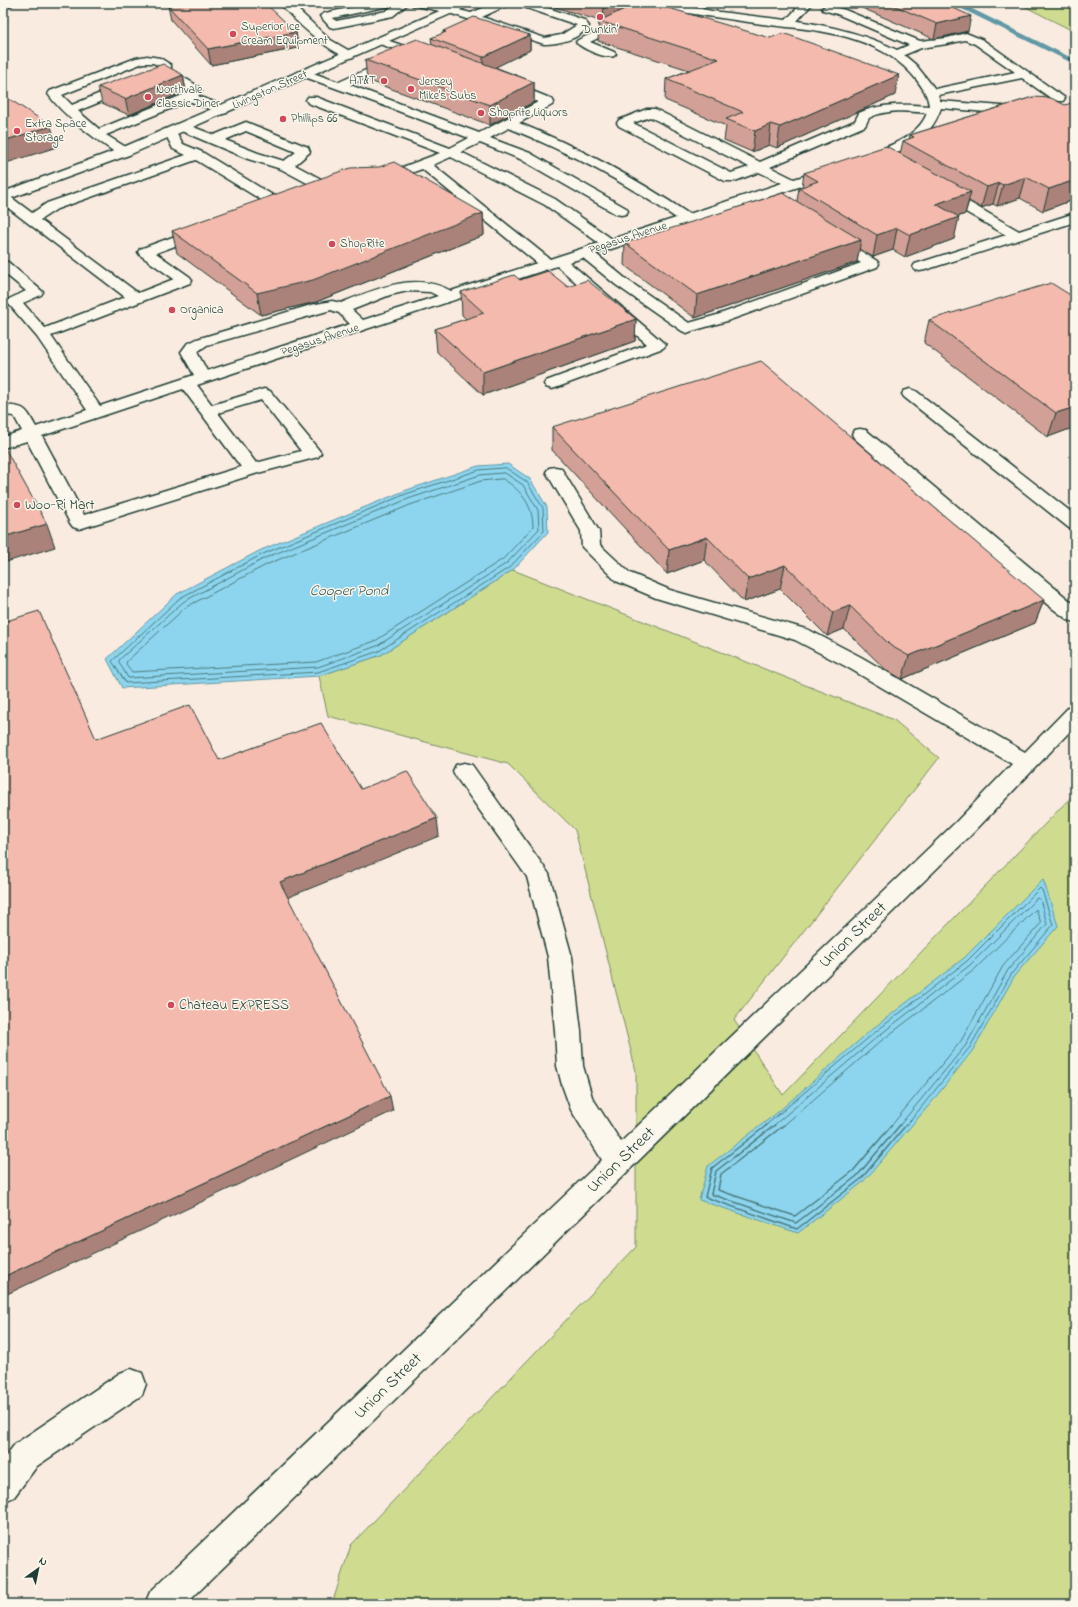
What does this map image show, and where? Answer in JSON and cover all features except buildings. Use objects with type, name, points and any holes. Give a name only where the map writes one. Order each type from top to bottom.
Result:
[{"type":"street","points":[[3,5],[8,3]]},
{"type":"street","points":[[285,3],[325,41],[349,55]]},
{"type":"street","points":[[389,3],[325,16],[334,25],[389,14],[404,3]]},
{"type":"street","points":[[408,3],[420,11],[434,16],[434,18]]},
{"type":"street","points":[[416,3],[451,10],[544,41],[553,42],[575,32],[583,26],[580,22],[522,3]]},
{"type":"street","name":"Livingston Street","points":[[3,198],[177,130],[467,3]]},
{"type":"street","points":[[472,17],[504,3]]},
{"type":"street","points":[[788,24],[808,3]]},
{"type":"street","points":[[815,32],[829,6],[919,45]]},
{"type":"street","points":[[610,54],[582,42],[649,8],[690,11],[788,24],[815,32],[873,43],[896,54],[911,65],[915,76],[934,103],[1075,116]]},
{"type":"street","points":[[530,16],[543,10]]},
{"type":"street","points":[[503,28],[516,22]]},
{"type":"street","points":[[896,54],[919,45],[966,36],[979,42],[1058,98]]},
{"type":"street","points":[[381,41],[437,60]]},
{"type":"street","points":[[414,52],[317,102],[450,152],[550,202],[610,244]]},
{"type":"street","points":[[97,134],[189,97],[196,92],[194,89],[161,72],[165,66],[160,61],[149,58],[140,60],[54,94],[97,134],[124,152]]},
{"type":"street","points":[[306,74],[525,156],[621,211]]},
{"type":"street","points":[[793,184],[760,167],[651,112],[623,123],[730,178],[760,167],[861,123],[863,116],[873,110],[934,103],[1023,74]]},
{"type":"street","points":[[368,182],[382,180],[450,152],[548,102],[497,82]]},
{"type":"street","points":[[70,110],[135,83]]},
{"type":"street","points":[[189,97],[223,110]]},
{"type":"street","name":"Pegasus Avenue","points":[[3,443],[876,157],[902,145],[926,127],[934,115],[934,103]]},
{"type":"street","points":[[509,123],[558,143],[658,199],[687,219]]},
{"type":"street","points":[[214,140],[246,126],[303,150],[304,152],[302,156],[286,166]]},
{"type":"street","points":[[279,205],[178,146],[177,130],[214,140],[253,156],[286,166],[334,187],[314,194]]},
{"type":"street","points":[[32,220],[52,206],[197,156]]},
{"type":"street","points":[[876,157],[890,164]]},
{"type":"street","points":[[423,164],[658,344],[552,384]]},
{"type":"street","points":[[931,187],[1018,236]]},
{"type":"street","points":[[760,195],[773,203]]},
{"type":"street","points":[[3,198],[137,299]]},
{"type":"street","points":[[581,224],[658,199]]},
{"type":"street","points":[[249,214],[293,200]]},
{"type":"street","points":[[920,267],[1075,217]]},
{"type":"street","points":[[42,334],[185,280],[145,252],[212,227]]},
{"type":"street","points":[[585,252],[621,282],[687,328],[722,318],[872,264],[819,232]]},
{"type":"street","points":[[3,265],[36,292],[14,302],[42,334],[97,413]]},
{"type":"street","points":[[341,309],[379,294],[410,286],[432,288],[451,296]]},
{"type":"street","points":[[252,470],[208,410],[195,381],[189,352],[193,347],[202,342],[332,305],[341,309],[361,326]]},
{"type":"street","points":[[3,410],[16,410],[20,413],[79,523],[312,453],[264,394],[208,410]]},
{"type":"street","points":[[910,394],[1075,524]]},
{"type":"street","points":[[860,434],[1055,600],[1075,615]]},
{"type":"street","points":[[555,472],[590,531],[591,547],[623,576],[663,594],[802,635],[854,662],[1027,763]]},
{"type":"street","name":"Union Street","points":[[162,1604],[959,833],[1074,715]]},
{"type":"street","points":[[464,771],[538,874],[560,957],[568,1031],[570,1066],[575,1085],[580,1102],[619,1162]]},
{"type":"street","points":[[3,1486],[26,1454],[131,1384]]},
{"type":"green space","points":[[1018,3],[1075,3],[1075,32]]},
{"type":"green space","points":[[513,570],[894,720],[939,758],[734,1020],[783,1095],[1075,793],[1075,1604],[332,1604],[351,1545],[636,1247],[636,1071],[575,830],[508,764],[328,716],[319,676],[381,655]]},
{"type":"water","name":"Cooper Pond","points":[[508,464],[530,479],[547,507],[548,532],[513,570],[381,655],[319,676],[122,688],[107,659],[177,594],[261,550],[404,491],[478,466]]},
{"type":"water","points":[[1043,879],[1058,926],[1015,975],[973,1050],[931,1103],[863,1182],[798,1233],[699,1200],[708,1166],[778,1112],[871,1030],[964,958]]},
{"type":"waterway","points":[[955,3],[1075,62]]},
{"type":"place","name":"Dunkin'","points":[[600,17]]},
{"type":"place","name":"Superior Ice Cream Equipment","points":[[233,34]]},
{"type":"place","name":"AT&T","points":[[384,81]]},
{"type":"place","name":"Jersey Mike's Subs","points":[[411,89]]},
{"type":"place","name":"Northvale Classic Diner","points":[[148,97]]},
{"type":"place","name":"Shoprite Liquors","points":[[481,113]]},
{"type":"place","name":"Phillips 66","points":[[283,119]]},
{"type":"place","name":"Extra Space Storage","points":[[17,131]]},
{"type":"place","name":"ShopRite","points":[[332,244]]},
{"type":"place","name":"Organica","points":[[172,310]]},
{"type":"place","name":"Woo-Ri Mart","points":[[17,505]]},
{"type":"place","name":"Chateau EXPRESS","points":[[171,1005]]}]
